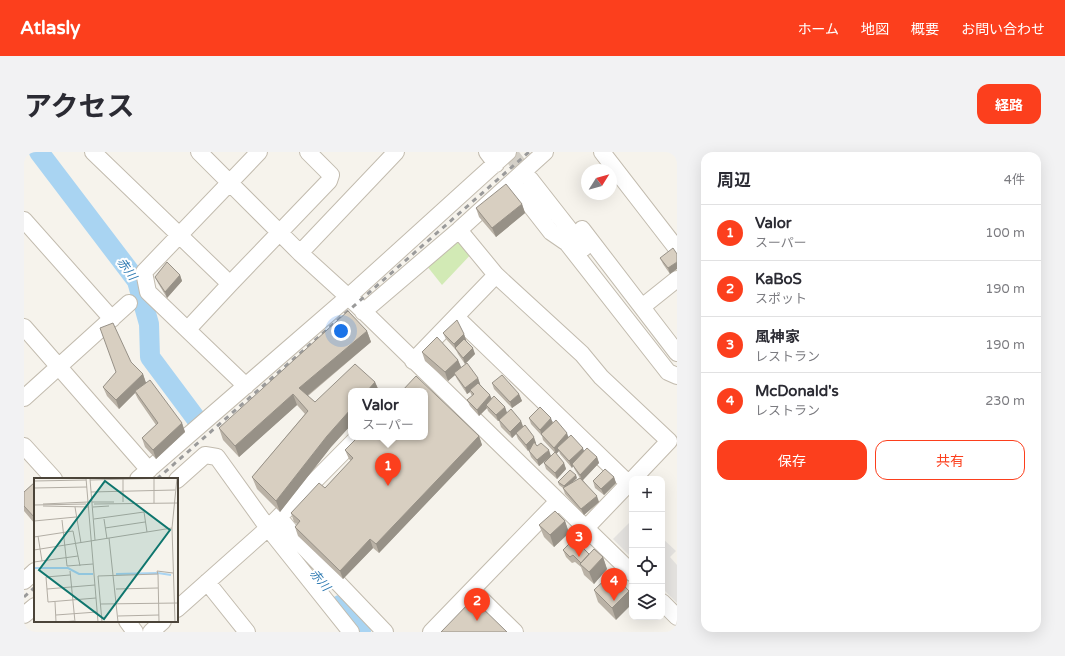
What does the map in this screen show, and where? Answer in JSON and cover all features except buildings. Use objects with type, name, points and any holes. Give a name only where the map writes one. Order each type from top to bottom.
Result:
[{"type":"street","points":[[93,152],[230,284]]},
{"type":"street","points":[[199,152],[300,253],[363,312],[416,371],[558,501],[629,570]]},
{"type":"street","points":[[246,386],[148,292],[144,272],[259,152]]},
{"type":"street","points":[[188,329],[329,181],[331,175],[308,152]]},
{"type":"street","points":[[300,253],[396,152]]},
{"type":"street","points":[[24,327],[59,367],[144,474],[348,297],[491,158],[508,152]]},
{"type":"street","points":[[363,312],[459,230],[512,182],[531,172],[545,152]]},
{"type":"street","points":[[602,152],[677,249]]},
{"type":"street","points":[[531,172],[677,352]]},
{"type":"street","points":[[531,172],[677,368]]},
{"type":"street","points":[[512,182],[551,232],[567,242],[668,372],[677,376]]},
{"type":"street","points":[[24,220],[112,319]]},
{"type":"street","points":[[459,230],[496,275],[582,354],[601,377],[669,442],[636,476]]},
{"type":"street","points":[[416,371],[456,317],[496,275]]},
{"type":"street","points":[[642,307],[677,280]]},
{"type":"street","points":[[24,398],[129,304]]},
{"type":"street","points":[[456,317],[629,479]]},
{"type":"street","points":[[178,608],[274,523],[355,440]]},
{"type":"street","points":[[24,446],[53,478]]},
{"type":"street","points":[[178,479],[205,455],[217,458],[274,523],[351,632]]},
{"type":"street","points":[[586,528],[629,483]]},
{"type":"street","points":[[431,632],[558,501]]},
{"type":"street","points":[[274,523],[299,542],[385,632]]},
{"type":"street","points":[[207,582],[247,632]]},
{"type":"street","points":[[472,590],[515,632]]},
{"type":"street","points":[[665,605],[677,617]]},
{"type":"street","points":[[24,615],[34,607]]},
{"type":"street","points":[[128,622],[135,632]]},
{"type":"street","points":[[151,632],[162,622]]},
{"type":"green space","points":[[459,230],[475,250],[442,285],[423,261]]},
{"type":"shaded area","points":[[629,523],[629,555],[613,539]]},
{"type":"shaded area","points":[[665,541],[676,551],[670,557],[677,565],[677,603],[665,591]]},
{"type":"waterway","name":"赤川","points":[[39,152],[137,281],[149,324],[150,357],[197,420]]},
{"type":"waterway","name":"赤川","points":[[340,605],[361,632]]},
{"type":"tunnel","points":[[509,152],[530,179]]},
{"type":"railway","points":[[158,478],[529,152]]},
{"type":"railway","points":[[24,597],[34,588]]},
{"type":"place","name":"Valor","points":[[388,486]]},
{"type":"place","name":"風神家","points":[[579,557]]},
{"type":"place","name":"McDonald's","points":[[614,601]]},
{"type":"place","name":"KaBoS","points":[[477,621]]}]
